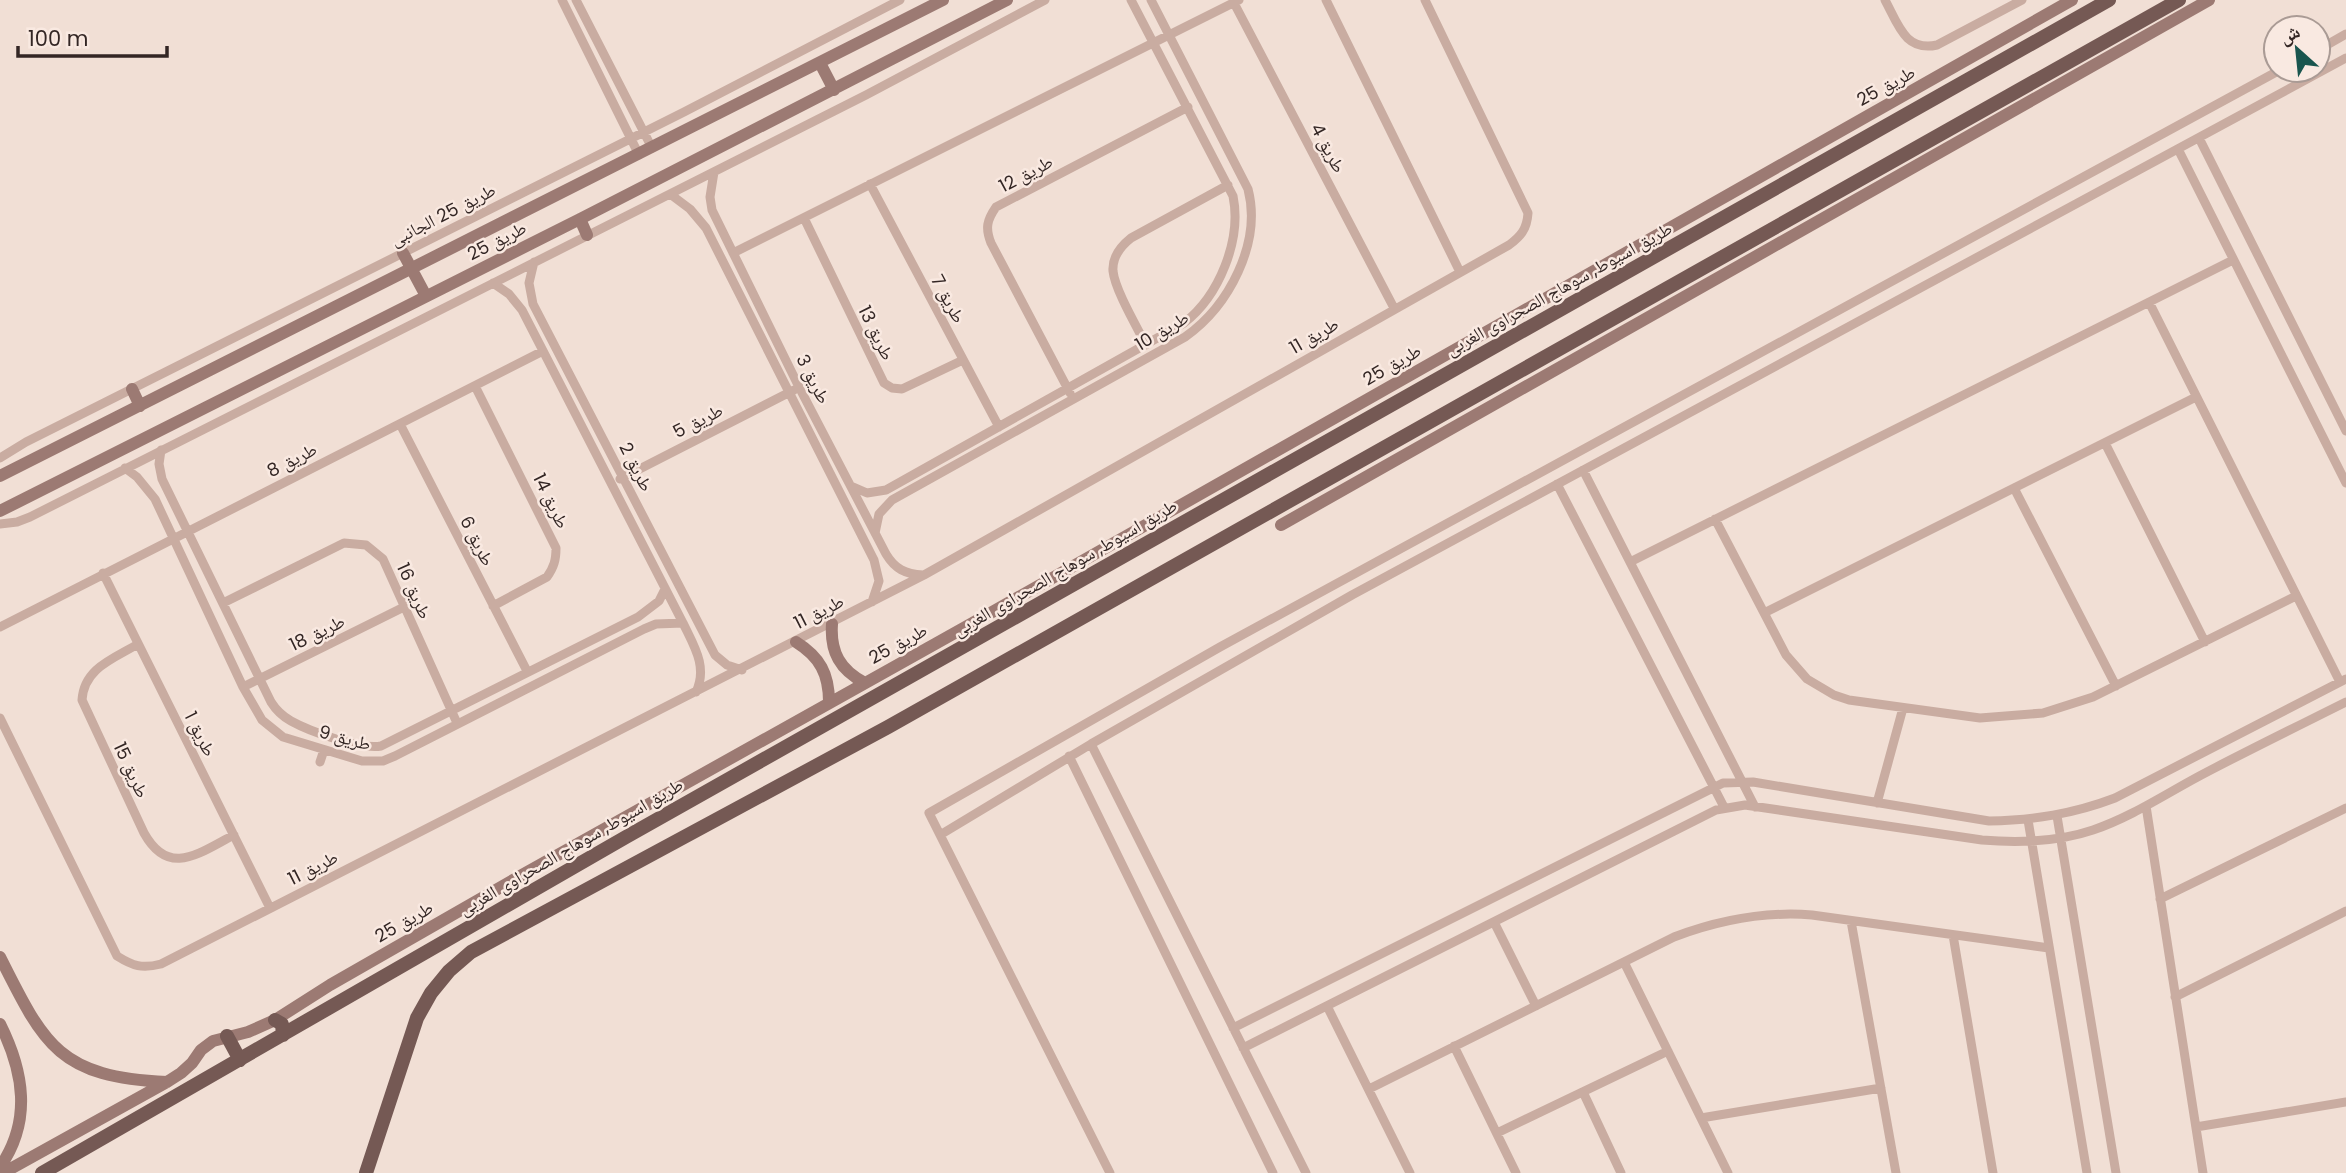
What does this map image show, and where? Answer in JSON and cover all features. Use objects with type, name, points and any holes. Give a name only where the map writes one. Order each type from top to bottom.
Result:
[{"type":"main road","name":"طريق اسيوط, سوهاج الصحراوى الغربى","points":[[42,1173],[638,830],[2109,0]]},
{"type":"main road","points":[[366,1173],[416,1018],[449,971],[471,952],[888,727],[2179,0]]},
{"type":"main road","points":[[1273,511],[1281,525]]},
{"type":"main road","points":[[275,1020],[282,1024],[282,1035]]},
{"type":"main road","points":[[227,1036],[240,1060]]},
{"type":"street","points":[[562,0],[639,155]]},
{"type":"street","points":[[576,0],[652,148]]},
{"type":"street","name":"طريق 25 الجانبى","points":[[0,458],[26,442],[900,0]]},
{"type":"street","name":"طريق 25","points":[[0,476],[943,0]]},
{"type":"street","name":"طريق 25","points":[[0,511],[1007,0]]},
{"type":"street","points":[[0,524],[30,517],[670,194],[1045,0]]},
{"type":"street","name":"طريق 10","points":[[851,486],[867,493],[886,490],[1146,345],[1195,314],[1214,289],[1221,275],[1236,223],[1233,196],[1132,0]]},
{"type":"street","name":"طريق 10","points":[[875,533],[879,514],[892,500],[1185,337],[1203,324],[1224,299],[1248,245],[1252,207],[1248,189],[1151,0]]},
{"type":"street","points":[[1326,0],[1460,272]]},
{"type":"street","name":"طريق 11","points":[[0,718],[117,956],[131,965],[145,968],[160,964],[924,575],[1520,237],[1527,226],[1528,213],[1424,0]]},
{"type":"street","points":[[1885,0],[1908,40],[1917,46],[1927,47],[1937,45],[2022,0]]},
{"type":"street","name":"طريق 25","points":[[3,1173],[167,1082],[192,1063],[201,1050],[213,1041],[248,1032],[275,1020],[486,895],[2071,0]]},
{"type":"street","points":[[1281,525],[2209,0]]},
{"type":"street","points":[[733,253],[1237,1]]},
{"type":"street","name":"طريق 4","points":[[1237,1],[1395,308]]},
{"type":"street","points":[[940,835],[1069,756],[1340,601],[2346,58]]},
{"type":"street","points":[[820,64],[834,90]]},
{"type":"street","points":[[1110,1173],[929,813],[1276,616],[2262,80]]},
{"type":"street","name":"طريق 12","points":[[1073,400],[991,243],[986,231],[988,218],[996,207],[1188,107]]},
{"type":"street","points":[[2199,138],[2346,431]]},
{"type":"street","points":[[2178,149],[2346,483]]},
{"type":"street","name":"طريق 3","points":[[713,172],[710,184],[712,210],[874,560],[879,581],[872,602]]},
{"type":"street","name":"طريق 7","points":[[870,184],[999,427]]},
{"type":"street","points":[[1146,345],[1113,271],[1121,246],[1228,186]]},
{"type":"street","points":[[1233,196],[1248,189]]},
{"type":"street","name":"طريق 3","points":[[670,194],[690,209],[706,228],[892,564],[901,571],[924,575]]},
{"type":"street","name":"طريق 13","points":[[803,218],[884,383],[892,388],[902,389],[963,360]]},
{"type":"street","points":[[580,219],[587,235]]},
{"type":"street","points":[[403,253],[426,296]]},
{"type":"street","points":[[1630,562],[2233,260]]},
{"type":"street","name":"طريق 2","points":[[534,262],[529,283],[533,304],[715,655],[727,666],[742,670]]},
{"type":"street","name":"طريق 2","points":[[493,283],[502,287],[517,302],[682,623],[701,664],[700,684],[696,693]]},
{"type":"street","points":[[1233,1028],[1714,787],[1742,781],[1989,821],[2057,816],[2115,798],[2343,680],[2297,596],[2149,302]]},
{"type":"street","points":[[1195,314],[1203,324]]},
{"type":"street","name":"طريق 8","points":[[0,627],[543,351]]},
{"type":"street","name":"طريق 14","points":[[475,386],[556,548],[553,569],[547,577],[493,606]]},
{"type":"street","points":[[132,389],[140,406]]},
{"type":"street","name":"طريق 5","points":[[612,483],[794,390]]},
{"type":"street","points":[[1764,613],[2196,397]]},
{"type":"street","name":"طريق 6","points":[[400,424],[527,671]]},
{"type":"street","points":[[2105,443],[2205,642]]},
{"type":"street","name":"طريق 9","points":[[161,450],[159,464],[162,480],[259,679],[279,713],[292,722],[363,748],[381,747],[638,617],[659,601],[665,589]]},
{"type":"street","name":"طريق 9","points":[[125,468],[137,477],[155,499],[256,711],[270,728],[283,737],[362,761],[383,761],[644,629],[669,622],[682,623]]},
{"type":"street","points":[[1583,470],[1755,807]]},
{"type":"street","points":[[1557,484],[1724,807]]},
{"type":"street","points":[[2014,488],[2116,686]]},
{"type":"street","points":[[1715,519],[1786,655],[1796,668],[1820,688],[1849,700],[1903,708],[1980,718],[2022,716],[2068,706],[2116,686],[2297,596]]},
{"type":"street","name":"طريق 16","points":[[223,603],[344,543],[366,545],[383,559],[457,723]]},
{"type":"street","name":"طريق 1","points":[[103,573],[270,908]]},
{"type":"street","name":"طريق 18","points":[[243,687],[404,607]]},
{"type":"street","points":[[832,624],[834,653],[841,666],[852,676],[865,682]]},
{"type":"street","points":[[796,642],[808,650],[822,667],[829,688],[828,702]]},
{"type":"street","name":"طريق 15","points":[[138,644],[89,675],[83,687],[82,700],[151,847],[163,856],[177,859],[192,856],[234,835]]},
{"type":"street","points":[[1243,1048],[1724,807],[1755,807],[1982,840],[2031,841],[2060,838],[2092,831],[2146,806],[2346,702]]},
{"type":"street","points":[[1877,803],[1903,708]]},
{"type":"street","points":[[1091,744],[1306,1173]]},
{"type":"street","points":[[320,762],[324,750]]},
{"type":"street","points":[[1069,756],[1273,1173]]},
{"type":"street","points":[[2146,806],[2203,1173]]},
{"type":"street","points":[[2160,899],[2346,808]]},
{"type":"street","points":[[2057,816],[2116,1173]]},
{"type":"street","points":[[2028,820],[2087,1173]]},
{"type":"street","points":[[2175,997],[2346,911]]},
{"type":"street","points":[[1369,1089],[1674,937],[1726,920],[1782,914],[2049,948]]},
{"type":"street","points":[[1851,921],[1896,1173]]},
{"type":"street","points":[[1493,922],[1536,1006]]},
{"type":"street","points":[[1953,935],[1993,1173]]},
{"type":"street","points":[[0,957],[36,1026],[70,1060],[91,1071],[114,1078],[167,1082]]},
{"type":"street","points":[[1624,962],[1728,1173]]},
{"type":"street","points":[[1327,1006],[1410,1173]]},
{"type":"street","points":[[0,1024],[18,1065],[22,1089],[16,1137],[0,1167]]},
{"type":"street","points":[[1454,1046],[1517,1173]]},
{"type":"street","points":[[1497,1133],[1668,1051]]},
{"type":"street","points":[[1701,1118],[1881,1088]]},
{"type":"street","points":[[1583,1092],[1621,1173]]},
{"type":"street","points":[[2196,1127],[2346,1102]]}]
